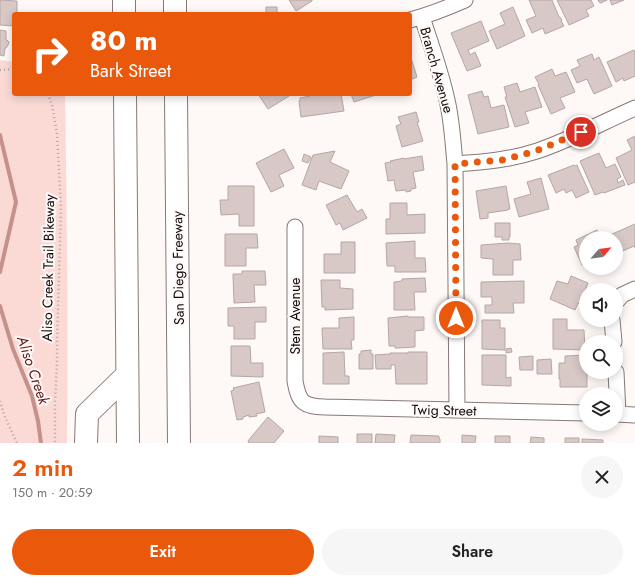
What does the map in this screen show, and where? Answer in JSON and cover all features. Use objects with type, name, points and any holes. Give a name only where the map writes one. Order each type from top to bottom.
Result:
[{"type":"highway","points":[[124,0],[124,12]]},
{"type":"highway","points":[[175,0],[176,12]]},
{"type":"highway","points":[[125,96],[126,376],[128,443]]},
{"type":"highway","name":"San Diego Freeway","points":[[176,96],[179,443]]},
{"type":"highway","points":[[86,433],[87,414],[126,376]]},
{"type":"street","points":[[416,19],[446,9],[465,0]]},
{"type":"street","name":"Branch Avenue","points":[[416,19],[443,82],[452,126],[455,164],[457,410]]},
{"type":"street","points":[[455,164],[502,160],[536,151],[635,108]]},
{"type":"street","name":"Stem Avenue","points":[[295,227],[295,381],[297,393],[304,403]]},
{"type":"street","points":[[623,295],[635,289]]},
{"type":"street","name":"Twig Street","points":[[304,403],[313,406],[325,407],[579,414]]},
{"type":"street","points":[[623,414],[635,414]]},
{"type":"path","points":[[0,70],[12,69]]},
{"type":"path","name":"Aliso Creek Trail Bikeway","points":[[49,96],[52,105],[57,134],[61,208],[55,443]]},
{"type":"path","points":[[0,401],[5,417],[17,443]]},
{"type":"path","points":[[56,417],[56,422]]},
{"type":"shaded area","points":[[0,60],[12,62],[12,96],[65,96],[67,443],[0,443]]},
{"type":"building","points":[[0,0],[17,1],[17,12],[12,12],[12,26],[0,25]]},
{"type":"building","points":[[289,0],[312,0],[312,1],[296,11]]},
{"type":"building","points":[[529,0],[552,0],[564,26],[545,34],[543,28],[532,33],[526,20],[536,16]]},
{"type":"building","points":[[557,0],[591,0],[594,6],[586,10],[589,16],[569,25]]},
{"type":"building","points":[[598,0],[607,0],[601,3]]},
{"type":"building","points":[[610,0],[624,0],[612,5]]},
{"type":"building","points":[[266,7],[277,7],[277,12],[266,12]]},
{"type":"building","points":[[513,7],[525,36],[497,49],[489,31],[505,24],[500,13]]},
{"type":"building","points":[[481,21],[489,41],[468,50],[470,55],[475,52],[481,66],[467,71],[451,33]]},
{"type":"building","points":[[0,30],[6,31],[6,40],[9,42],[5,48],[4,56],[0,55]]},
{"type":"building","points":[[634,50],[635,76],[624,81],[623,78],[616,82],[607,62]]},
{"type":"building","points":[[592,54],[594,60],[599,57],[612,86],[594,94],[587,79],[577,83],[571,70],[580,66],[577,60]]},
{"type":"building","points":[[412,61],[417,77],[412,79]]},
{"type":"building","points":[[552,69],[555,76],[566,72],[575,92],[560,98],[565,108],[551,114],[535,77]]},
{"type":"building","points":[[517,83],[520,92],[535,87],[542,107],[525,112],[529,123],[515,127],[505,97],[507,97],[504,87]]},
{"type":"building","points":[[482,91],[484,97],[488,96],[491,108],[504,105],[509,127],[478,134],[468,95]]},
{"type":"building","points":[[259,96],[289,96],[268,109]]},
{"type":"building","points":[[310,96],[341,96],[344,111],[301,117],[300,98]]},
{"type":"building","points":[[352,96],[373,96],[354,102]]},
{"type":"building","points":[[416,112],[419,122],[417,122],[423,141],[402,147],[396,126],[401,124],[398,117]]},
{"type":"building","points":[[635,136],[635,182],[628,185],[616,158],[632,150],[627,140]]},
{"type":"building","points":[[284,149],[294,168],[279,175],[284,186],[271,192],[256,163]]},
{"type":"building","points":[[335,151],[330,162],[349,171],[341,189],[319,181],[316,190],[302,185],[313,155]]},
{"type":"building","points":[[599,153],[606,168],[615,164],[621,177],[617,179],[618,183],[623,180],[625,185],[595,195],[580,161]]},
{"type":"building","points":[[304,154],[311,157],[308,163],[302,161]]},
{"type":"building","points":[[422,156],[424,170],[413,172],[416,188],[406,192],[406,190],[396,191],[394,180],[388,181],[385,163],[404,158]]},
{"type":"building","points":[[577,165],[589,192],[576,198],[572,190],[566,193],[564,189],[556,193],[548,175]]},
{"type":"building","points":[[541,178],[549,209],[519,217],[514,199],[531,194],[527,182]]},
{"type":"building","points":[[228,186],[254,186],[254,226],[239,226],[239,214],[221,215],[220,200],[228,200]]},
{"type":"building","points":[[506,186],[510,209],[488,213],[488,218],[480,219],[476,191]]},
{"type":"building","points":[[347,195],[357,212],[362,209],[367,218],[343,230],[340,223],[336,225],[326,205]]},
{"type":"building","points":[[390,203],[407,203],[407,215],[425,214],[425,233],[386,234],[386,219],[390,219]]},
{"type":"building","points":[[495,223],[510,223],[509,240],[502,240],[502,237],[495,237]]},
{"type":"building","points":[[635,224],[635,248],[634,246],[623,251],[623,231],[619,231]]},
{"type":"building","points":[[225,234],[257,234],[258,248],[246,248],[246,266],[225,266]]},
{"type":"building","points":[[579,239],[579,258],[574,247],[578,245],[576,240]]},
{"type":"building","points":[[415,241],[415,258],[425,258],[426,272],[395,272],[395,266],[387,266],[386,243]]},
{"type":"building","points":[[341,242],[355,242],[355,273],[324,273],[324,254],[341,254]]},
{"type":"building","points":[[508,243],[520,244],[521,260],[513,260],[513,275],[493,275],[493,259],[481,258],[481,245]]},
{"type":"building","points":[[242,271],[265,271],[266,285],[254,285],[255,302],[234,303],[233,274],[242,274]]},
{"type":"building","points":[[571,276],[588,283],[579,283],[579,304],[575,310],[550,299],[557,281],[568,284]]},
{"type":"building","points":[[425,278],[426,292],[414,292],[415,310],[394,310],[394,282],[402,281],[402,279]]},
{"type":"building","points":[[321,280],[340,280],[340,288],[353,289],[353,309],[325,310],[325,307],[322,307]]},
{"type":"building","points":[[524,281],[524,303],[513,303],[514,313],[485,313],[485,305],[492,305],[492,297],[481,297],[481,282]]},
{"type":"building","points":[[266,307],[266,322],[255,322],[255,339],[234,339],[234,326],[228,326],[228,308]]},
{"type":"building","points":[[408,316],[424,317],[424,330],[415,331],[415,347],[395,348],[395,346],[389,346],[388,318]]},
{"type":"building","points":[[354,317],[354,340],[351,340],[352,349],[323,349],[322,328],[339,328],[339,318]]},
{"type":"building","points":[[553,319],[567,319],[567,330],[584,330],[584,335],[579,335],[579,350],[553,349]]},
{"type":"building","points":[[482,320],[500,320],[500,328],[505,328],[505,350],[482,349]]},
{"type":"building","points":[[231,346],[250,346],[251,363],[263,363],[263,377],[231,376]]},
{"type":"building","points":[[511,348],[512,352],[506,353],[506,349]]},
{"type":"building","points":[[371,350],[371,354],[373,354],[373,369],[359,369],[359,354],[361,354],[361,351]]},
{"type":"building","points":[[344,352],[345,376],[349,376],[349,384],[323,384],[323,353]]},
{"type":"building","points":[[427,352],[427,384],[396,384],[395,365],[391,365],[391,369],[376,369],[375,355]]},
{"type":"building","points":[[482,355],[506,355],[506,378],[511,377],[511,386],[482,385]]},
{"type":"building","points":[[579,355],[579,379],[587,379],[587,387],[560,387],[559,363],[565,363],[565,356]]},
{"type":"building","points":[[533,356],[533,370],[520,370],[519,357]]},
{"type":"building","points":[[551,359],[552,374],[537,374],[537,360]]},
{"type":"building","points":[[259,382],[265,412],[256,414],[257,416],[249,417],[249,415],[243,417],[243,419],[237,420],[231,391],[234,390],[233,388]]},
{"type":"building","points":[[268,417],[284,431],[274,443],[249,443],[248,441]]},
{"type":"building","points":[[357,434],[372,434],[372,443],[357,443]]},
{"type":"building","points":[[376,434],[395,435],[394,443],[375,443]]},
{"type":"building","points":[[411,435],[439,436],[440,443],[410,443]]},
{"type":"building","points":[[462,435],[476,436],[475,443],[462,443]]},
{"type":"building","points":[[319,436],[338,437],[338,443],[319,443]]},
{"type":"building","points":[[495,436],[510,436],[510,443],[495,443]]},
{"type":"building","points":[[531,437],[544,438],[544,443],[530,443]]},
{"type":"building","points":[[565,438],[579,438],[579,443],[565,443]]},
{"type":"building","points":[[582,439],[603,440],[603,443],[582,443]]},
{"type":"waterway","name":"Aliso Creek","points":[[0,135],[16,202],[0,272]]},
{"type":"waterway","name":"Aliso Creek","points":[[0,306],[13,349],[32,396],[41,443]]},
{"type":"route","points":[[456,318],[455,164],[502,160],[536,151],[581,132]]}]
